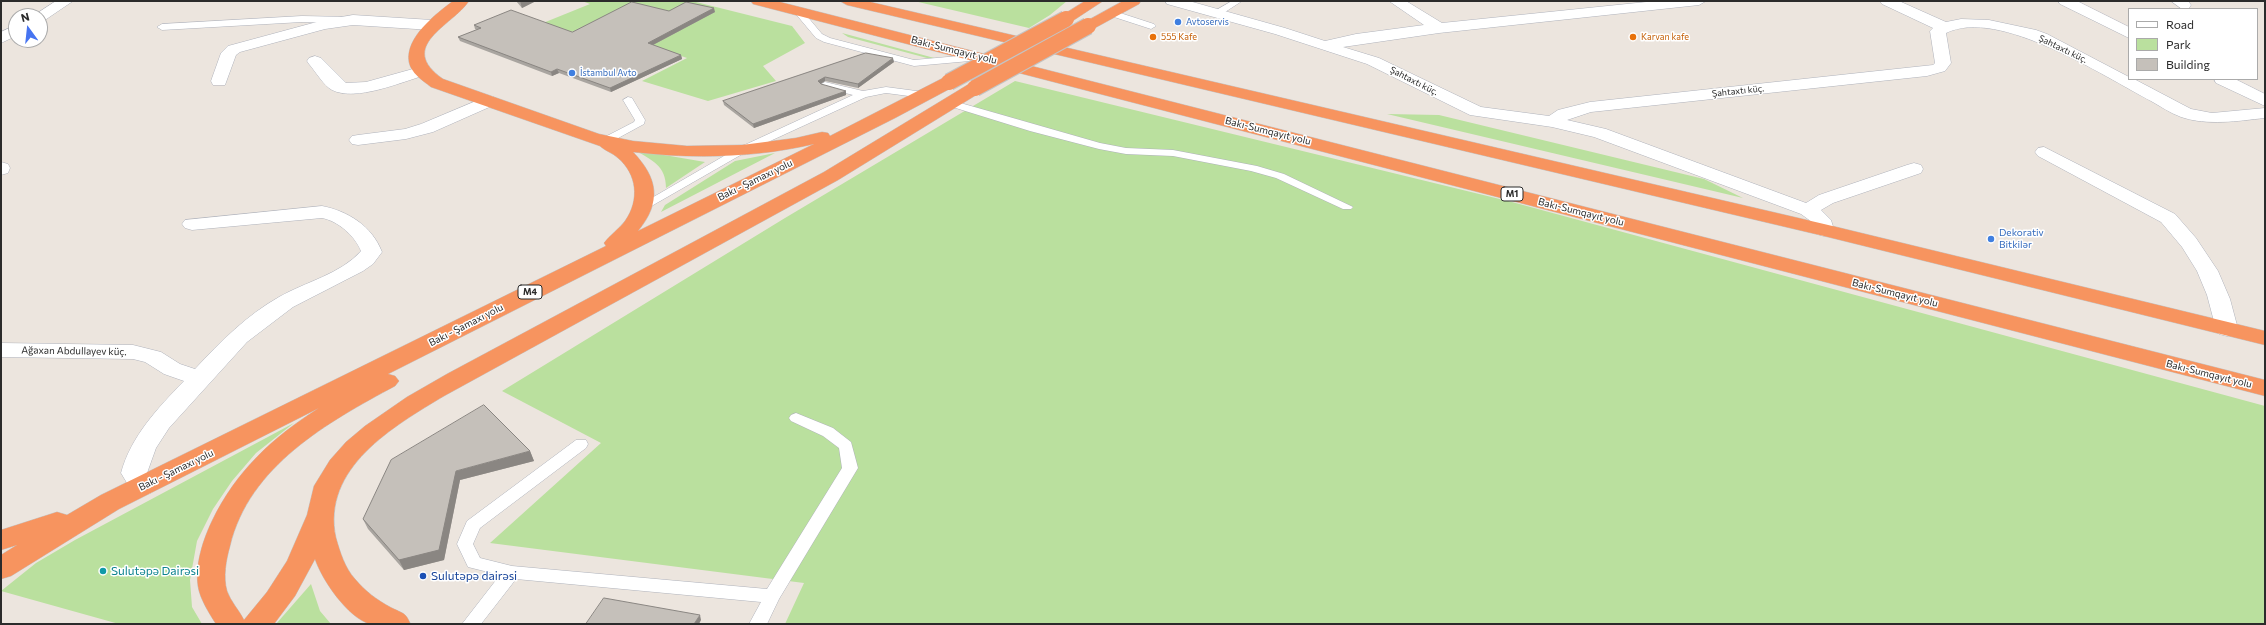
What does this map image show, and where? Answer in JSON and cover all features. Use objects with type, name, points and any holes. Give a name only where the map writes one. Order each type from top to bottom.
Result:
[{"type":"highway","points":[[462,1],[432,25],[422,41],[417,57],[420,72],[438,83],[605,141],[686,151],[740,151],[796,144],[889,114]]},
{"type":"highway","points":[[744,1],[798,11]]},
{"type":"highway","name":"Bakı-Sumqayıt yolu","points":[[758,1],[981,57],[2265,388]]},
{"type":"highway","points":[[847,1],[1824,230],[2265,338]]},
{"type":"highway","points":[[950,92],[1096,1]]},
{"type":"highway","name":"Bakı - Şamaxı yolu","points":[[110,502],[587,263],[889,114],[924,95],[975,88],[1134,1]]},
{"type":"highway","name":"Bakı - Şamaxı yolu","points":[[396,624],[375,614],[351,596],[336,576],[328,560],[322,538],[321,509],[327,487],[340,465],[361,442],[414,403],[830,176],[950,92]]},
{"type":"highway","points":[[232,624],[218,603],[212,587],[216,543],[228,513],[239,492],[254,473],[290,440],[336,408],[824,158],[874,128],[889,114]]},
{"type":"highway","points":[[587,263],[624,235],[640,215],[644,206],[645,192],[640,172],[626,154],[605,141]]},
{"type":"highway","points":[[1,540],[40,528],[110,502]]},
{"type":"highway","points":[[1,568],[110,502]]},
{"type":"highway","points":[[257,624],[276,604],[293,579],[308,549],[321,509]]},
{"type":"street","points":[[48,13],[66,1]]},
{"type":"street","name":"Şahtaxtı küç.","points":[[1172,1],[1280,31],[1324,47],[1373,61],[1476,111],[1552,122],[1564,114],[1590,107],[1927,71],[1939,68],[1943,63],[1938,31],[1944,27],[1981,24],[2020,30],[2041,37],[2176,109],[2199,117],[2212,118],[2265,113]]},
{"type":"street","points":[[1396,1],[1439,28]]},
{"type":"street","points":[[1324,47],[1356,39],[1439,28],[1699,1]]},
{"type":"street","points":[[1887,1],[1944,27]]},
{"type":"street","points":[[2065,1],[2128,32]]},
{"type":"street","points":[[1544,4],[1560,15]]},
{"type":"street","points":[[219,81],[229,53],[234,49],[324,25],[353,20],[432,25]]},
{"type":"street","points":[[315,60],[337,86],[341,88],[370,85],[420,72]]},
{"type":"street","points":[[2224,80],[2265,100]]},
{"type":"street","points":[[358,140],[406,134],[427,128],[488,101]]},
{"type":"street","points":[[1552,122],[1600,133],[1808,210],[1820,218],[1824,224],[1824,230]]},
{"type":"street","points":[[2044,152],[2168,218],[2180,230],[2210,275],[2217,290],[2227,329]]},
{"type":"street","points":[[1808,210],[1826,199],[1914,169]]},
{"type":"street","points":[[142,486],[134,473],[136,460],[148,439],[223,352],[255,324],[284,303],[360,264],[372,252],[370,247],[352,226],[337,214],[322,212],[192,224]]},
{"type":"street","name":"Ağaxan Abdullayev küç.","points":[[1,350],[133,352],[153,357],[185,375],[200,378]]},
{"type":"lane","points":[[1216,14],[1238,1]]},
{"type":"lane","points":[[1111,13],[1151,26]]},
{"type":"lane","points":[[162,27],[302,19],[353,20]]},
{"type":"lane","points":[[825,85],[863,94]]},
{"type":"lane","points":[[644,206],[740,151],[863,94],[886,90],[924,95]]},
{"type":"lane","points":[[950,92],[1034,129],[1099,146],[1126,151],[1173,154],[1253,168],[1280,176],[1347,207]]},
{"type":"lane","points":[[605,141],[639,124],[640,120],[628,100]]},
{"type":"lane","points":[[758,624],[772,596],[850,468],[846,446],[828,432],[796,418]]},
{"type":"lane","points":[[581,444],[473,525],[465,544],[474,563],[512,572],[772,596]]},
{"type":"lane","points":[[471,624],[512,572]]},
{"type":"green space","points":[[582,1],[692,1],[792,26],[805,43],[763,66],[776,81],[708,101],[642,81],[687,58],[632,39],[614,46],[543,23],[590,4]]},
{"type":"green space","points":[[914,1],[1067,1],[1050,15],[1029,28]]},
{"type":"green space","points":[[842,33],[938,59],[927,58],[848,37]]},
{"type":"green space","points":[[1015,81],[1512,202],[2265,406],[2265,624],[785,624],[804,583],[490,543],[601,443],[502,391],[785,218]]},
{"type":"green space","points":[[1387,114],[1439,115],[1704,179],[1743,198]]},
{"type":"green space","points":[[635,150],[705,162],[666,188],[664,174],[657,164]]},
{"type":"green space","points":[[775,153],[661,212],[665,205],[735,161]]},
{"type":"green space","points":[[294,423],[256,453],[232,481],[213,509],[197,541],[190,580],[192,607],[202,624],[119,624],[1,591],[36,563],[75,540]]},
{"type":"green space","points":[[311,584],[320,611],[331,624],[276,624]]},
{"type":"building","points":[[632,2],[669,11],[686,2],[714,8],[648,43],[681,55],[610,88],[557,69],[551,72],[458,37],[481,28],[474,25],[511,10],[572,32]]},
{"type":"building","points":[[866,53],[893,58],[858,84],[825,77],[818,81],[821,84],[846,91],[753,124],[723,101]]},
{"type":"building","points":[[484,405],[530,451],[456,471],[439,550],[399,560],[363,519],[391,460]]},
{"type":"building","points":[[604,598],[700,615],[694,624],[586,624]]},
{"type":"place","name":"Avtoservis","points":[[1178,22]]},
{"type":"place","name":"555 Kafe","points":[[1153,37]]},
{"type":"place","name":"Karvan kafe","points":[[1633,37]]},
{"type":"place","name":"İstambul Avto","points":[[572,73]]},
{"type":"place","name":"Dekorativ Bitkilər","points":[[1991,239]]},
{"type":"place","name":"Sulutəpə Dairəsi","points":[[103,571]]},
{"type":"place","name":"Sulutəpə dairəsi","points":[[423,576]]}]
